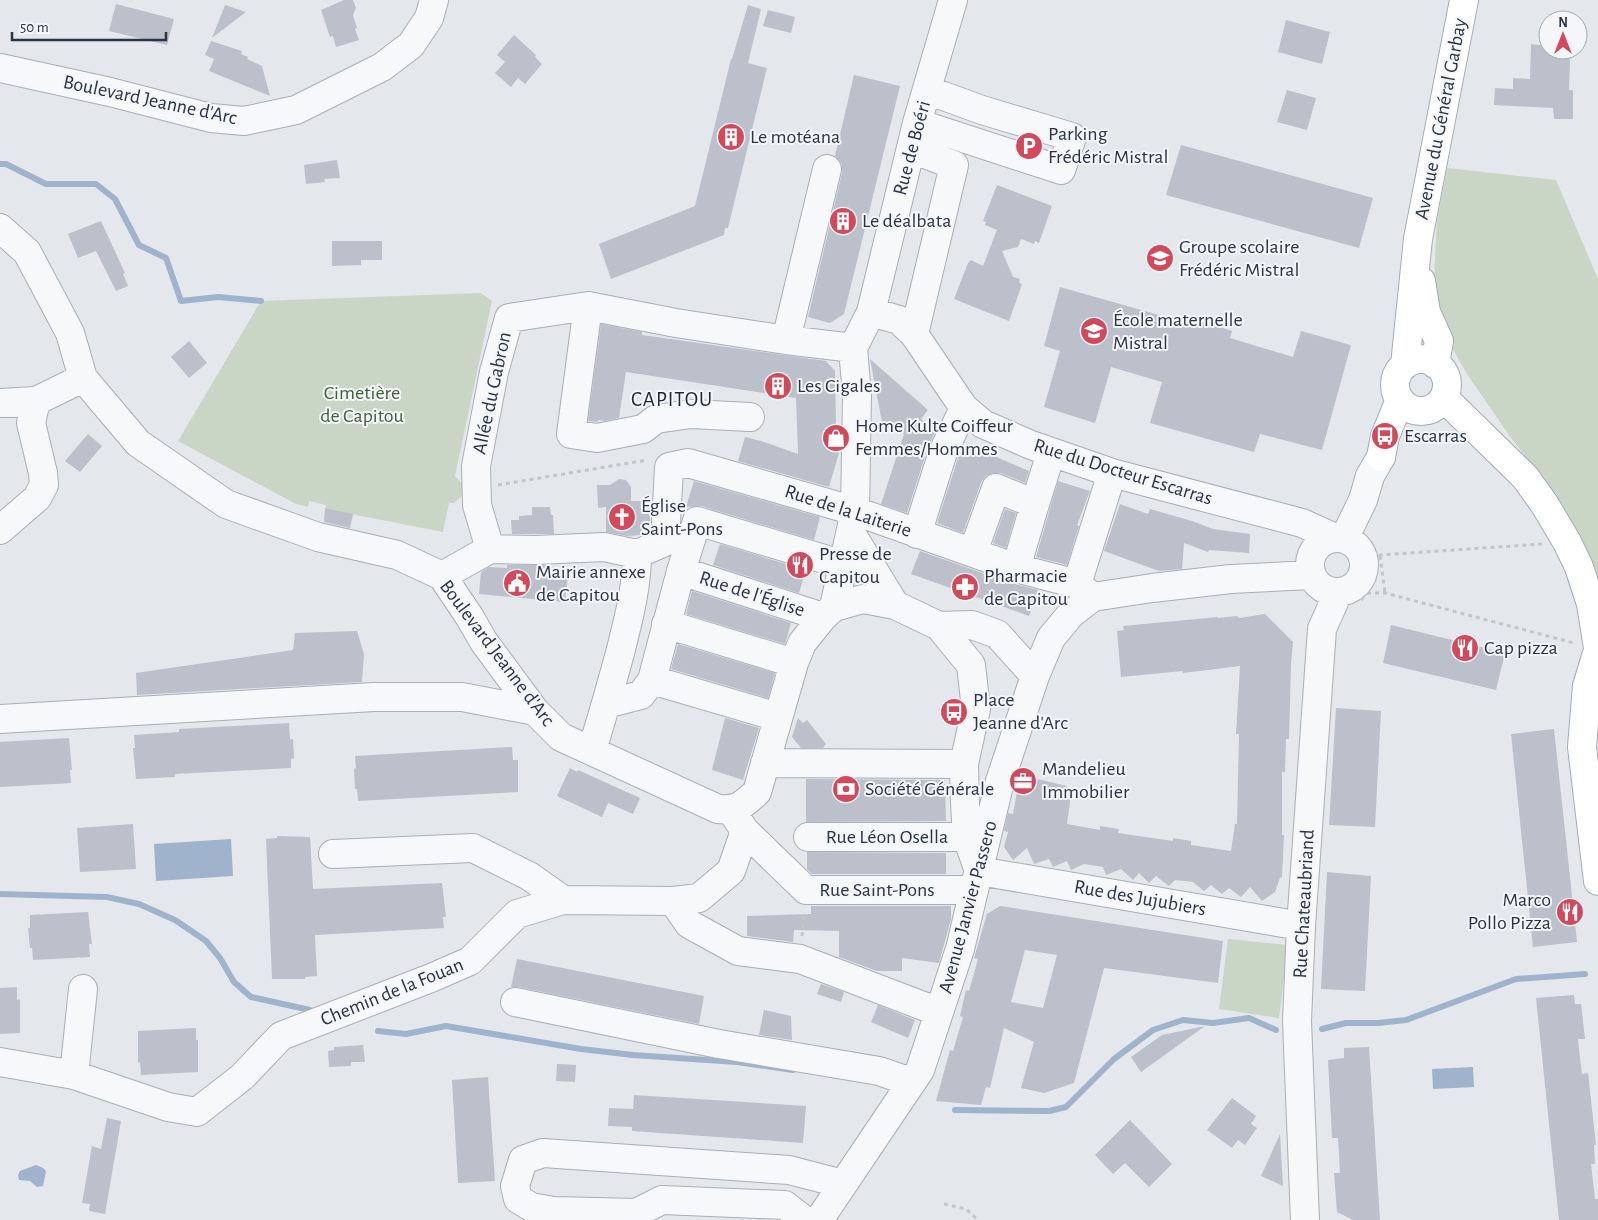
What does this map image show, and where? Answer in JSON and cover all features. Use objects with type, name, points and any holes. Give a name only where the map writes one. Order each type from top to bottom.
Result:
[{"type":"main road","name":"Avenue du Général Garbay","points":[[1405,365],[1418,238],[1464,0]]},
{"type":"main road","name":"Avenue du Général Garbay","points":[[1418,238],[1426,312],[1439,341],[1435,364]]},
{"type":"main road","points":[[1428,360],[1435,364],[1441,368],[1447,381],[1444,398],[1436,406],[1422,411],[1408,407],[1400,400],[1396,392],[1396,380],[1399,372],[1412,361],[1428,360]]},
{"type":"main road","points":[[1444,398],[1525,477],[1545,504],[1567,542],[1592,604],[1592,648],[1582,747],[1598,881]]},
{"type":"main road","points":[[1381,457],[1385,436],[1400,400]]},
{"type":"street","name":"Boulevard Jeanne d'Arc","points":[[0,68],[110,92],[211,118],[244,121],[296,110],[382,67],[411,45],[428,18],[434,0]]},
{"type":"street","name":"Rue de Boéri","points":[[853,348],[871,312],[917,123],[953,0]]},
{"type":"street","points":[[917,123],[1061,170],[1072,137],[982,110],[927,90]]},
{"type":"street","points":[[976,142],[982,110]]},
{"type":"street","points":[[911,149],[954,165],[914,334]]},
{"type":"street","points":[[786,340],[826,169]]},
{"type":"street","name":"Boulevard Jeanne d'Arc","points":[[0,228],[27,252],[70,333],[84,378],[138,443],[226,504],[318,537],[397,556],[442,576],[484,642],[535,711],[560,737],[592,750],[738,820]]},
{"type":"street","points":[[588,306],[571,434],[597,438],[643,429],[656,419],[690,414],[750,417]]},
{"type":"street","name":"Allée du Gabron","points":[[490,549],[477,505],[476,466],[494,372],[509,318],[588,306],[676,323],[853,348]]},
{"type":"street","name":"Rue du Docteur Escarras","points":[[871,312],[899,320],[914,334],[964,408],[983,424],[1051,452],[1112,473],[1302,523],[1339,538]]},
{"type":"street","points":[[738,820],[746,802],[757,792],[794,664],[802,643],[828,612],[844,565],[853,522],[857,396],[853,348]]},
{"type":"street","points":[[0,403],[36,401],[84,378]]},
{"type":"street","points":[[0,530],[37,498],[44,485],[31,423],[36,401]]},
{"type":"street","points":[[917,534],[943,452],[964,408]]},
{"type":"street","points":[[1016,568],[1051,452]]},
{"type":"street","points":[[1339,538],[1363,500],[1370,476],[1381,457]]},
{"type":"street","name":"Rue de la Laiterie","points":[[669,467],[688,464],[853,522],[917,534],[1085,591]]},
{"type":"street","points":[[442,576],[490,549],[536,550],[604,547],[637,554],[665,542],[669,467]]},
{"type":"street","points":[[1085,591],[1102,506],[1112,473]]},
{"type":"street","points":[[973,552],[996,488],[1035,504]]},
{"type":"street","points":[[606,704],[641,695],[652,680],[696,521],[844,565]]},
{"type":"street","points":[[853,522],[895,605]]},
{"type":"street","points":[[1339,538],[1352,542],[1359,549],[1363,557],[1364,566],[1359,582],[1353,588],[1347,600],[1323,589],[1311,575],[1310,564],[1314,551],[1326,540],[1339,538]]},
{"type":"street","points":[[592,750],[630,614],[637,570],[637,554]]},
{"type":"street","name":"Rue de l'Église","points":[[681,571],[828,612]]},
{"type":"street","name":"Avenue Janvier Passero","points":[[819,1220],[920,1070],[960,948],[1000,781],[1035,676],[1050,638],[1071,614],[1085,591],[1123,591],[1211,581],[1311,575]]},
{"type":"street","points":[[828,612],[863,599],[895,605],[939,626],[971,665],[976,709],[964,764],[967,837],[976,881]]},
{"type":"street","name":"Rue Chateaubriand","points":[[1305,1220],[1297,1021],[1301,926],[1322,629],[1347,600]]},
{"type":"street","points":[[666,624],[794,664]]},
{"type":"street","points":[[939,626],[972,625],[997,634],[1035,676]]},
{"type":"street","points":[[652,680],[778,718]]},
{"type":"street","points":[[0,719],[374,697],[462,697],[535,711]]},
{"type":"street","points":[[765,763],[964,764]]},
{"type":"street","name":"Rue Saint-Pons","points":[[738,820],[806,890],[976,881]]},
{"type":"street","name":"Chemin de la Fouan","points":[[74,1075],[168,1107],[197,1112],[242,1077],[281,1036],[470,961],[516,914],[563,900],[673,901],[699,898],[731,871],[738,820]]},
{"type":"street","name":"Rue Léon Osella","points":[[808,838],[967,837]]},
{"type":"street","points":[[333,854],[473,848],[529,876],[563,900]]},
{"type":"street","name":"Rue des Jujubiers","points":[[976,881],[1301,926]]},
{"type":"street","points":[[673,901],[688,924],[738,951],[800,959],[939,1012]]},
{"type":"street","points":[[0,1062],[74,1075],[83,989]]},
{"type":"street","points":[[515,1002],[719,1044],[879,1071],[911,1082]]},
{"type":"street","points":[[804,1220],[785,1205],[662,1200],[636,1213],[554,1211],[531,1207],[518,1200],[515,1186],[523,1160],[543,1153],[790,1170],[843,1184]]},
{"type":"path","points":[[477,488],[646,459],[669,467]]},
{"type":"path","points":[[1339,538],[1380,555],[1567,542]]},
{"type":"path","points":[[1347,600],[1367,593],[1380,555]]},
{"type":"path","points":[[1380,555],[1385,593],[1592,648]]},
{"type":"path","points":[[800,959],[806,890]]},
{"type":"path","points":[[944,1204],[966,1209],[978,1220]]},
{"type":"green space","points":[[1447,168],[1556,180],[1598,279],[1598,587],[1552,492],[1509,435],[1467,374],[1443,332],[1434,276],[1437,221]]},
{"type":"green space","name":"Cimetière de Capitou","points":[[481,293],[492,301],[455,476],[468,490],[454,503],[449,503],[443,532],[326,509],[326,505],[309,501],[308,507],[296,504],[178,441],[261,301]]},
{"type":"green space","points":[[1228,939],[1288,945],[1279,1018],[1219,1009]]},
{"type":"water","points":[[231,839],[233,876],[156,881],[154,844]]},
{"type":"water","points":[[1473,1067],[1474,1087],[1433,1089],[1432,1069]]},
{"type":"water","points":[[36,1165],[46,1171],[43,1186],[37,1187],[30,1181],[19,1180],[18,1175],[20,1171]]},
{"type":"building","points":[[344,0],[353,0],[356,8],[353,15],[359,40],[336,47],[333,36],[330,37],[321,10]]},
{"type":"building","points":[[116,4],[174,19],[167,45],[109,31]]},
{"type":"building","points":[[225,5],[246,12],[212,38]]},
{"type":"building","name":"Le motéana","points":[[748,5],[761,9],[748,63],[767,68],[728,228],[725,228],[724,235],[611,279],[599,244],[695,206],[731,59]]},
{"type":"building","points":[[768,10],[795,17],[791,33],[763,26]]},
{"type":"building","points":[[1286,20],[1330,32],[1322,64],[1278,52]]},
{"type":"building","points":[[514,35],[536,55],[535,57],[542,64],[525,84],[518,78],[511,87],[495,73],[505,62],[497,55]]},
{"type":"building","points":[[211,41],[242,51],[241,54],[248,57],[247,59],[262,66],[270,96],[209,71],[214,59],[205,55]]},
{"type":"building","points":[[1531,44],[1538,45],[1538,60],[1570,60],[1569,90],[1573,90],[1573,119],[1554,119],[1553,108],[1494,105],[1495,88],[1513,89],[1513,78],[1530,79]]},
{"type":"building","name":"Le déalbata","points":[[854,75],[900,86],[844,314],[830,323],[808,317],[842,173],[842,164],[835,156]]},
{"type":"building","points":[[1287,90],[1316,98],[1307,130],[1277,122]]},
{"type":"building","points":[[1181,145],[1373,198],[1359,248],[1166,195]]},
{"type":"building","points":[[337,160],[340,178],[324,179],[325,182],[306,184],[304,165]]},
{"type":"building","points":[[997,185],[1052,206],[1039,243],[1035,241],[1034,244],[1021,239],[1018,247],[1002,251],[1013,277],[1020,279],[1019,283],[1022,284],[1009,321],[954,299],[968,263],[971,260],[983,266],[997,230],[985,225],[986,222],[983,221]]},
{"type":"building","points":[[101,221],[125,273],[123,274],[128,286],[116,291],[96,251],[78,258],[68,234]]},
{"type":"building","points":[[332,241],[382,241],[382,260],[361,260],[361,265],[332,266]]},
{"type":"building","points":[[1060,287],[1180,321],[1182,315],[1232,331],[1230,338],[1293,357],[1301,331],[1351,345],[1322,450],[1260,434],[1254,452],[1150,423],[1162,382],[1111,367],[1095,423],[1044,407],[1060,351],[1044,346]]},
{"type":"building","name":"Les Cigales","points":[[601,324],[642,332],[642,335],[826,361],[835,371],[836,426],[838,426],[839,453],[829,487],[738,461],[745,437],[798,454],[796,398],[626,372],[619,418],[605,421],[599,420],[597,422],[588,421]]},
{"type":"building","points":[[189,341],[207,363],[189,378],[171,357]]},
{"type":"building","points":[[870,359],[928,410],[921,419],[935,432],[928,447],[907,513],[881,504],[904,434],[889,429],[882,422]]},
{"type":"building","points":[[88,434],[102,446],[80,472],[65,461]]},
{"type":"building","points":[[966,444],[1029,471],[1025,483],[1001,473],[993,473],[986,476],[981,483],[963,533],[937,523],[959,454],[961,456]]},
{"type":"building","points":[[619,479],[626,480],[631,487],[631,501],[650,501],[650,531],[641,535],[627,536],[606,532],[606,507],[598,508],[597,485],[610,485]]},
{"type":"building","points":[[694,481],[820,517],[814,540],[701,506],[686,507]]},
{"type":"building","points":[[1058,481],[1090,491],[1077,525],[1079,526],[1067,565],[1036,557]]},
{"type":"building","points":[[1120,504],[1148,514],[1150,509],[1213,529],[1250,534],[1249,553],[1209,550],[1208,552],[1184,543],[1182,569],[1159,571],[1104,551]]},
{"type":"building","points":[[532,507],[550,507],[551,515],[553,515],[554,534],[512,534],[511,520],[519,520],[519,516],[532,515]]},
{"type":"building","points":[[325,508],[353,514],[350,528],[324,522]]},
{"type":"building","points":[[1005,509],[1016,513],[1006,548],[993,543]]},
{"type":"building","points":[[720,544],[806,570],[799,593],[713,565]]},
{"type":"building","points":[[920,551],[1011,583],[1038,590],[1029,616],[911,574]]},
{"type":"building","points":[[507,565],[547,565],[546,572],[568,574],[565,602],[479,594],[481,572],[489,567],[507,568]]},
{"type":"building","points":[[692,591],[791,623],[785,644],[686,614]]},
{"type":"building","points":[[1265,614],[1293,642],[1289,739],[1286,739],[1285,772],[1282,772],[1282,835],[1284,835],[1282,877],[1275,892],[1262,901],[1250,887],[1241,897],[1229,888],[1222,894],[1211,885],[1204,891],[1193,882],[1175,880],[1169,886],[1156,876],[1149,883],[1139,873],[1133,880],[1121,869],[1106,875],[1103,867],[1084,864],[1071,870],[1067,861],[1053,867],[1049,859],[1034,864],[1027,848],[1013,860],[1004,847],[1008,832],[1004,831],[1008,813],[1013,814],[1020,775],[1067,786],[1065,793],[1071,794],[1067,824],[1100,830],[1100,826],[1119,829],[1118,833],[1173,841],[1173,838],[1191,841],[1191,845],[1231,851],[1235,824],[1237,824],[1239,734],[1236,734],[1240,666],[1183,673],[1183,671],[1121,677],[1117,631],[1124,630],[1123,626],[1218,617],[1237,616],[1239,618]]},
{"type":"building","points":[[1391,625],[1505,653],[1496,690],[1383,663]]},
{"type":"building","points":[[357,631],[364,654],[362,682],[137,695],[136,673],[293,650],[295,633]]},
{"type":"building","points":[[678,644],[775,673],[768,698],[671,669]]},
{"type":"building","points":[[1336,708],[1381,711],[1375,827],[1329,825]]},
{"type":"building","points":[[725,718],[759,728],[743,780],[712,770]]},
{"type":"building","points":[[798,718],[803,723],[807,720],[826,744],[823,748],[801,748],[792,737]]},
{"type":"building","points":[[289,723],[290,739],[293,739],[294,758],[291,759],[291,768],[175,774],[175,777],[136,779],[133,748],[135,748],[134,735],[179,732],[179,729]]},
{"type":"building","points":[[1554,729],[1577,942],[1533,947],[1511,734]]},
{"type":"building","points":[[69,738],[72,770],[70,770],[71,783],[0,787],[0,742]]},
{"type":"building","points":[[512,747],[513,760],[518,760],[518,792],[358,801],[357,789],[355,789],[355,756]]},
{"type":"building","points":[[570,768],[640,798],[633,814],[608,803],[602,817],[557,796]]},
{"type":"building","points":[[806,779],[945,780],[946,821],[806,822]]},
{"type":"building","points":[[133,824],[136,869],[80,872],[77,828]]},
{"type":"building","points":[[277,836],[310,837],[313,889],[442,883],[446,917],[443,917],[444,928],[315,935],[317,976],[305,977],[305,979],[272,979],[266,839],[277,838]]},
{"type":"building","points":[[807,852],[946,853],[946,874],[812,874],[807,869]]},
{"type":"building","points":[[1327,872],[1371,876],[1365,991],[1321,989]]},
{"type":"building","points":[[811,906],[951,906],[951,919],[939,963],[902,958],[902,971],[877,971],[839,957],[839,931],[794,930],[793,942],[747,936],[747,916],[811,914]]},
{"type":"building","points":[[1000,906],[1223,941],[1218,983],[1104,968],[1074,1083],[1044,1093],[1021,1088],[1034,1042],[1004,1028],[990,1088],[986,1087],[981,1105],[936,1101],[950,1050],[953,1051],[963,1017],[960,1016],[966,990],[969,991],[978,959],[974,958],[987,914]],"holes":[[[1025,950],[1057,955],[1043,1008],[1011,1002]]]},
{"type":"building","points":[[88,912],[92,944],[89,944],[90,957],[33,960],[28,928],[30,928],[30,915]]},
{"type":"building","points":[[517,959],[704,996],[699,1024],[511,987]]},
{"type":"building","points":[[821,984],[844,992],[841,1002],[817,994]]},
{"type":"building","points":[[17,987],[17,1000],[20,999],[20,1033],[0,1034],[0,988]]},
{"type":"building","points":[[1574,995],[1575,1004],[1581,1004],[1585,1039],[1578,1039],[1582,1074],[1588,1073],[1596,1145],[1594,1145],[1595,1164],[1591,1164],[1595,1199],[1598,1199],[1598,1220],[1559,1220],[1536,998]]},
{"type":"building","points":[[878,1005],[915,1020],[908,1038],[871,1022]]},
{"type":"building","points":[[764,1010],[791,1016],[792,1040],[759,1035]]},
{"type":"building","points":[[1205,1026],[1141,1072],[1131,1057],[1162,1035]]},
{"type":"building","points":[[196,1028],[198,1072],[141,1075],[140,1062],[138,1063],[138,1031]]},
{"type":"building","points":[[363,1045],[365,1062],[351,1062],[351,1066],[329,1067],[328,1051],[334,1050],[334,1047]]},
{"type":"building","points":[[1369,1047],[1380,1220],[1353,1220],[1337,1212],[1334,1173],[1340,1173],[1339,1154],[1338,1138],[1332,1138],[1328,1060],[1344,1058],[1344,1048]]},
{"type":"building","points":[[557,1064],[576,1065],[575,1082],[556,1081]]},
{"type":"building","points":[[488,1077],[495,1181],[458,1183],[452,1080]]},
{"type":"building","points":[[634,1095],[806,1106],[803,1143],[632,1131],[632,1127],[608,1126],[609,1108],[633,1109]]},
{"type":"building","points":[[1232,1098],[1256,1116],[1251,1124],[1257,1128],[1245,1145],[1238,1140],[1232,1148],[1207,1130]]},
{"type":"building","points":[[107,1118],[121,1121],[105,1214],[89,1211],[90,1204],[82,1203],[92,1146],[101,1149]]},
{"type":"building","points":[[1130,1120],[1172,1164],[1149,1187],[1125,1163],[1113,1174],[1095,1155]]},
{"type":"building","points":[[1280,1134],[1283,1186],[1261,1176]]},
{"type":"waterway","points":[[0,164],[6,164],[46,184],[96,184],[115,199],[139,245],[166,258],[181,301],[218,297],[261,301]]},
{"type":"waterway","points":[[0,894],[107,897],[139,904],[175,920],[206,941],[220,958],[234,982],[251,997],[310,1010]]},
{"type":"waterway","points":[[1322,1029],[1346,1023],[1378,1023],[1406,1020],[1516,979],[1585,974]]},
{"type":"waterway","points":[[955,1110],[1049,1111],[1066,1107],[1114,1059],[1153,1030],[1183,1020],[1213,1023],[1249,1018],[1276,1030]]},
{"type":"waterway","points":[[378,1031],[406,1034],[446,1026],[581,1049],[633,1055],[737,1062],[793,1070]]},
{"type":"place","name":"Le motéana","points":[[731,137]]},
{"type":"place","name":"Parking Frédéric Mistral","points":[[1029,146]]},
{"type":"place","name":"Le déalbata","points":[[843,221]]},
{"type":"place","name":"Groupe scolaire Frédéric Mistral","points":[[1160,258]]},
{"type":"place","name":"École maternelle Mistral","points":[[1094,331]]},
{"type":"place","name":"Les Cigales","points":[[778,386]]},
{"type":"place","name":"Escarras","points":[[1385,436]]},
{"type":"place","name":"Home Kulte Coiffeur Femmes/Hommes","points":[[836,438]]},
{"type":"place","name":"Église Saint-Pons","points":[[622,517]]},
{"type":"place","name":"Presse de Capitou","points":[[800,565]]},
{"type":"place","name":"Mairie annexe de Capitou","points":[[517,583]]},
{"type":"place","name":"Pharmacie de Capitou","points":[[965,587]]},
{"type":"place","name":"Cap pizza","points":[[1465,648]]},
{"type":"place","name":"Place Jeanne d'Arc","points":[[954,712]]},
{"type":"place","name":"Mandelieu Immobilier","points":[[1023,781]]},
{"type":"place","name":"Société Générale","points":[[846,789]]},
{"type":"place","name":"Marco Pollo Pizza","points":[[1570,912]]},
{"type":"district","name":"CAPITOU","points":[[672,399]]}]
